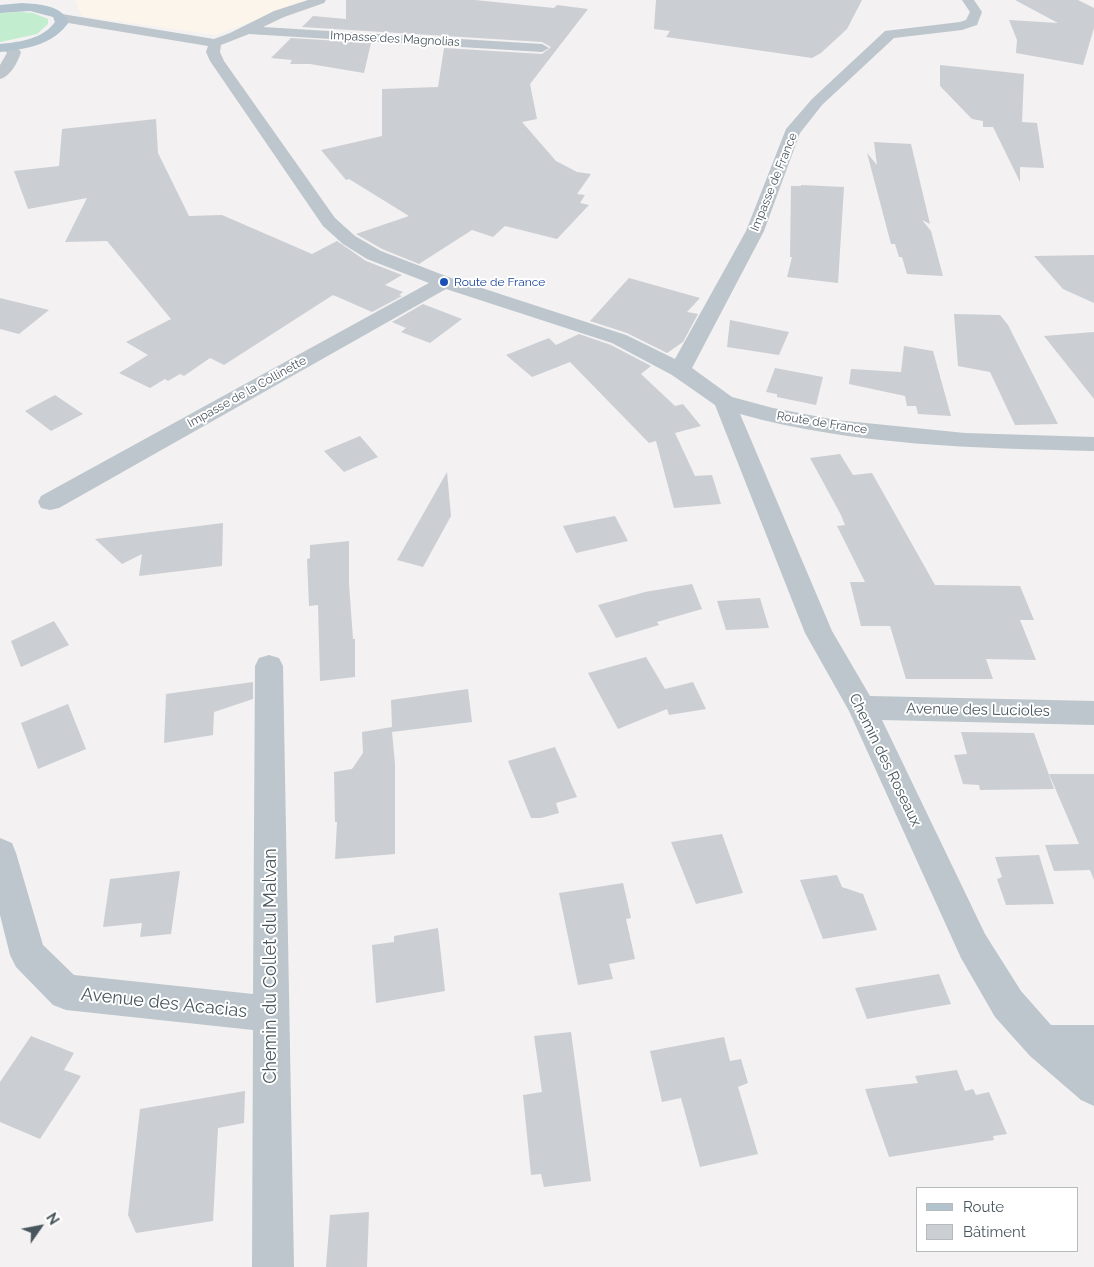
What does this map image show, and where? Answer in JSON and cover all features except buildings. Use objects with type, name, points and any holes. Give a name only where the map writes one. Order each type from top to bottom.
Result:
[{"type":"main road","points":[[1,4],[28,0]]},
{"type":"main road","points":[[1,4],[57,10],[62,22],[60,27],[54,32],[32,42],[5,47]]},
{"type":"street","points":[[57,10],[97,24],[215,43],[248,30],[279,14],[320,0]]},
{"type":"street","name":"Impasse de France","points":[[680,370],[754,232],[792,132],[817,102],[890,34],[962,26],[972,22],[976,12],[968,0]]},
{"type":"street","points":[[54,32],[97,24]]},
{"type":"street","name":"Impasse des Magnolias","points":[[248,30],[542,48]]},
{"type":"street","name":"Route de France","points":[[215,43],[213,52],[217,61],[329,222],[349,240],[374,255],[444,282],[619,339],[680,370],[724,402],[771,415],[836,427],[965,440],[1094,444]]},
{"type":"street","points":[[0,74],[12,59],[14,52],[5,47]]},
{"type":"street","name":"Impasse de la Collinette","points":[[50,502],[444,282]]},
{"type":"street","name":"Chemin des Roseaux","points":[[724,402],[819,633],[862,708],[973,946],[1008,1004],[1043,1043],[1094,1086]]},
{"type":"street","name":"Chemin du Collet du Malvan","points":[[268,666],[273,1267]]},
{"type":"street","name":"Avenue des Lucioles","points":[[862,708],[1094,713]]},
{"type":"street","name":"Avenue des Acacias","points":[[0,853],[28,955],[66,992],[271,1014]]},
{"type":"street","points":[[1043,1043],[1094,1044]]},
{"type":"shaded area","points":[[75,0],[312,0],[215,35],[82,16]]},
{"type":"green space","points":[[0,13],[33,13],[48,19],[48,24],[37,34],[0,42]]},
{"type":"place","name":"Route de France","points":[[444,282]]}]
